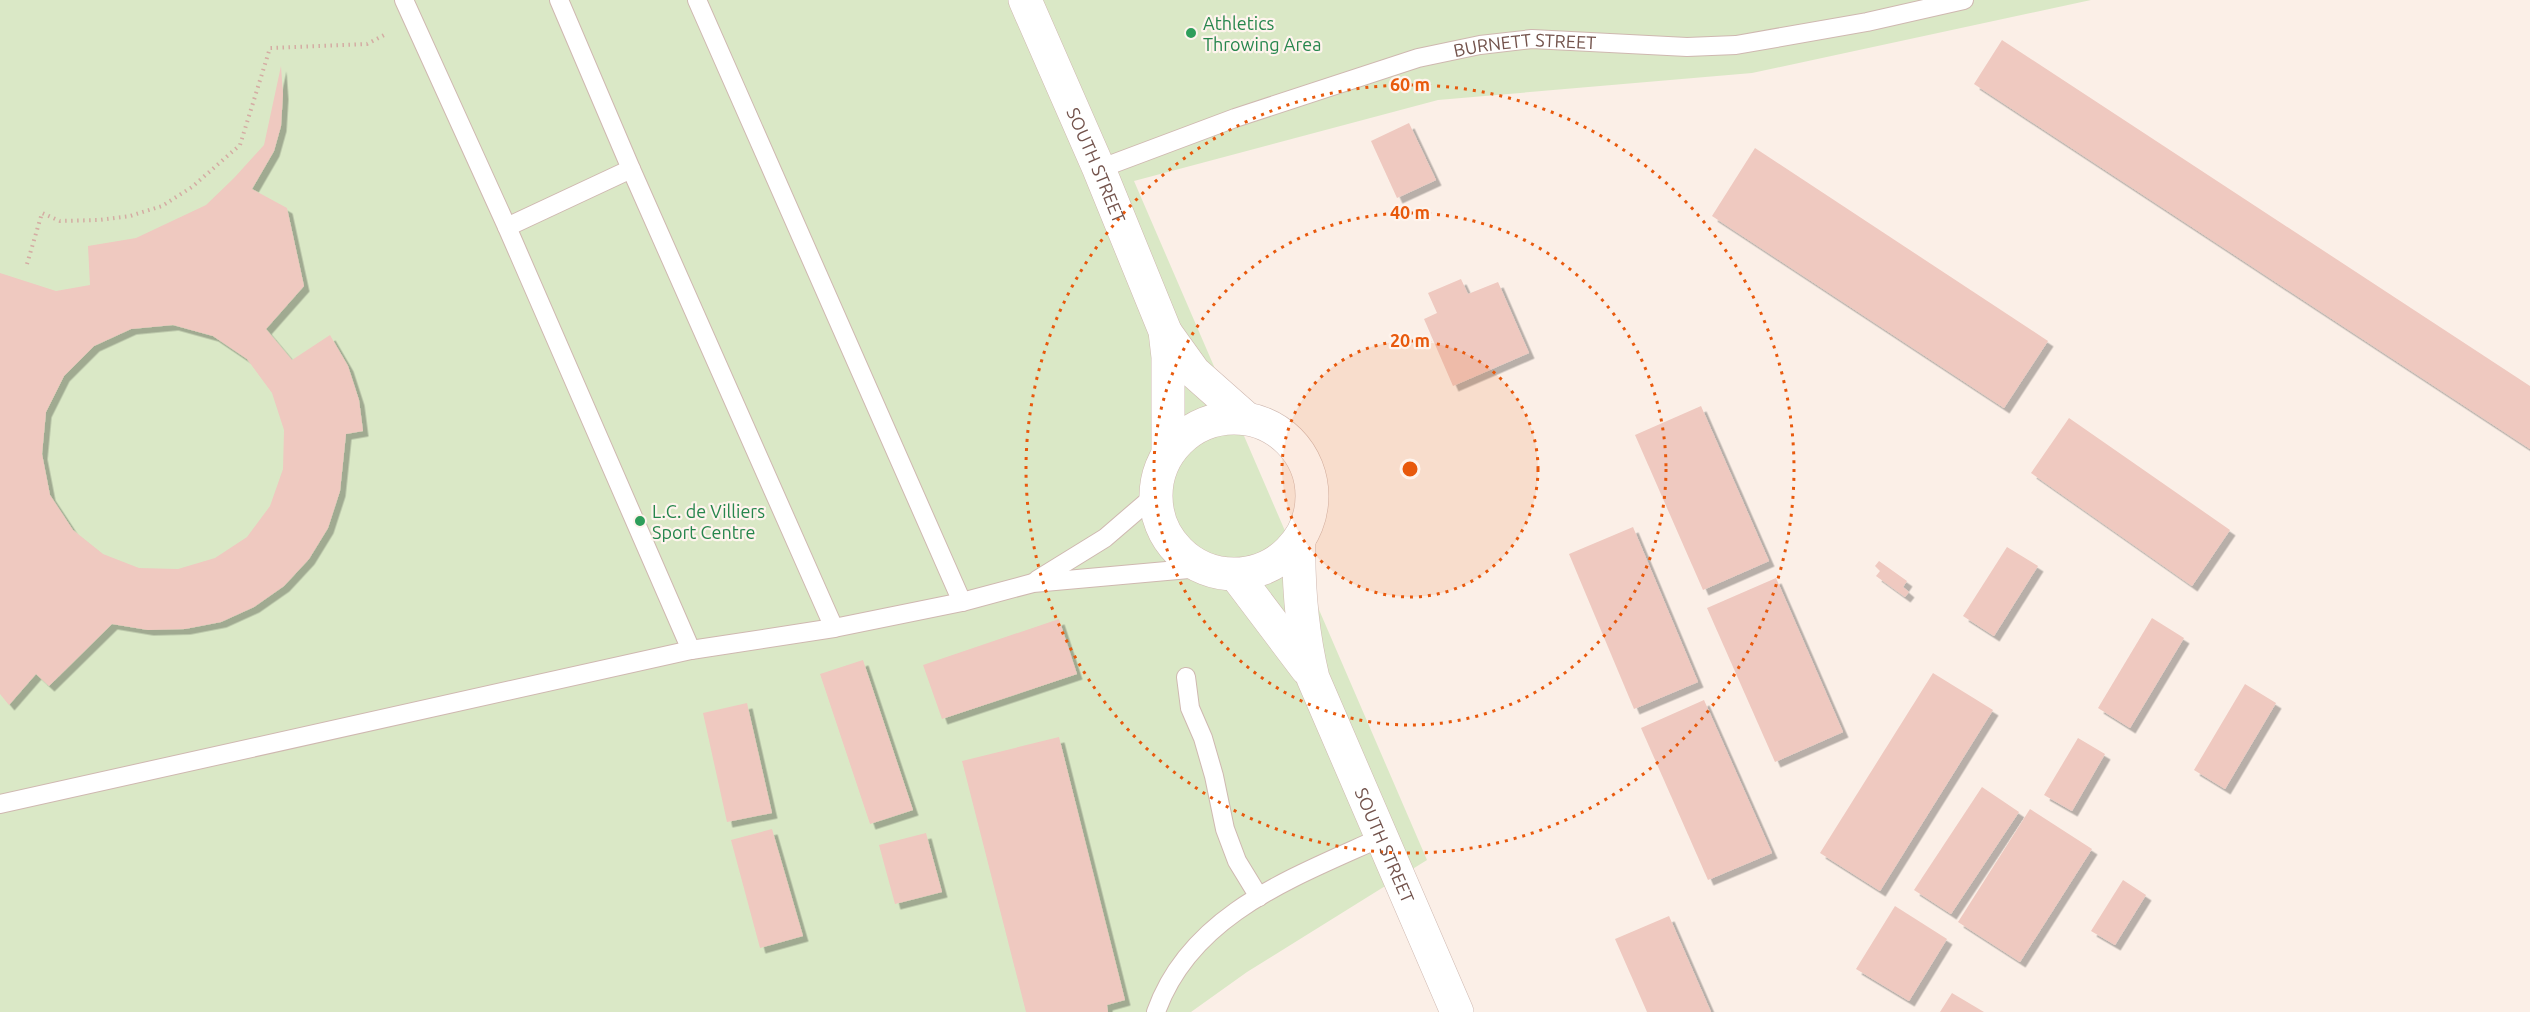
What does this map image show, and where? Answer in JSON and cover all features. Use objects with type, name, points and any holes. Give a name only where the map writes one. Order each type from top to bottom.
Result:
[{"type":"street","name":"SOUTH STREET","points":[[1025,0],[1099,169],[1165,331],[1194,372],[1245,418]]},
{"type":"street","name":"SOUTH STREET","points":[[1165,331],[1168,357],[1168,453]]},
{"type":"street","points":[[1223,418],[1245,418],[1267,425],[1286,437],[1300,455],[1310,476],[1312,497],[1309,520],[1299,540],[1287,554],[1271,565],[1254,572],[1236,575],[1217,574],[1200,568],[1181,555],[1167,537],[1158,517],[1155,495],[1159,473],[1168,453],[1183,436],[1202,424],[1223,418]]},
{"type":"street","name":"SOUTH STREET","points":[[1299,540],[1299,594],[1305,642],[1313,678],[1457,1012]]},
{"type":"street","name":"SOUTH STREET","points":[[1236,575],[1313,678]]},
{"type":"lane","points":[[404,0],[507,227],[692,650]]},
{"type":"lane","points":[[559,0],[631,169],[834,628]]},
{"type":"lane","points":[[697,0],[963,602]]},
{"type":"lane","name":"BURNETT STREET","points":[[1099,169],[1235,118],[1407,62],[1480,45],[1532,39],[1688,47],[1736,45],[1867,22],[1964,0]]},
{"type":"lane","points":[[507,227],[631,169]]},
{"type":"lane","points":[[1033,583],[1105,538],[1155,495]]},
{"type":"lane","points":[[0,804],[692,650],[834,628],[963,602],[1033,583],[1200,568]]},
{"type":"lane","points":[[1186,677],[1190,708],[1203,738],[1214,776],[1225,829],[1237,861],[1259,897]]},
{"type":"lane","points":[[1156,1012],[1177,969],[1207,934],[1231,912],[1287,881],[1382,837]]},
{"type":"path","points":[[27,264],[42,213],[60,221],[99,220],[130,216],[162,206],[192,187],[240,145],[270,48],[367,44],[413,19]]},
{"type":"green space","name":"L.C. de Villiers Sport Centre","points":[[0,0],[2091,0],[1752,73],[1438,100],[1134,181],[1427,860],[1247,972],[1191,1012],[0,1012]]},
{"type":"building","points":[[2002,40],[2530,386],[2530,449],[1974,84]]},
{"type":"building","points":[[281,66],[283,94],[281,126],[274,151],[252,189],[287,208],[304,286],[266,329],[292,360],[330,335],[348,366],[359,400],[363,431],[346,434],[340,491],[328,528],[309,559],[284,586],[254,607],[221,622],[185,629],[148,630],[112,624],[49,686],[36,674],[9,705],[0,694],[0,273],[56,291],[90,285],[88,246],[136,238],[206,205],[264,145]],"holes":[[[173,325],[213,336],[247,359],[272,393],[284,430],[283,469],[270,506],[247,537],[215,558],[178,569],[139,568],[103,554],[73,530],[50,495],[42,454],[46,412],[64,376],[94,346],[131,329]]]},
{"type":"building","points":[[1409,123],[1436,180],[1397,198],[1371,141]]},
{"type":"building","points":[[1755,148],[2048,341],[2004,408],[1712,216]]},
{"type":"building","points":[[1461,279],[1468,294],[1498,282],[1529,353],[1453,386],[1424,319],[1437,313],[1428,293]]},
{"type":"building","points":[[1701,406],[1769,561],[1703,590],[1635,435]]},
{"type":"building","points":[[2069,418],[2230,530],[2192,586],[2031,473]]},
{"type":"building","points":[[1633,527],[1698,682],[1634,709],[1569,554]]},
{"type":"building","points":[[2007,547],[2038,566],[1994,636],[1963,616]]},
{"type":"building","points":[[1879,561],[1907,581],[1903,587],[1909,592],[1905,597],[1876,576],[1880,571],[1875,566]]},
{"type":"building","points":[[1776,578],[1843,732],[1775,762],[1707,608]]},
{"type":"building","points":[[2152,618],[2184,638],[2130,728],[2098,708]]},
{"type":"building","points":[[1059,619],[1077,674],[942,719],[923,665]]},
{"type":"building","points":[[863,660],[913,810],[870,824],[820,674]]},
{"type":"building","points":[[1933,673],[1993,710],[1880,891],[1820,853]]},
{"type":"building","points":[[2245,684],[2276,703],[2225,789],[2194,770]]},
{"type":"building","points":[[1704,700],[1772,853],[1708,880],[1641,728]]},
{"type":"building","points":[[747,703],[772,813],[727,822],[703,713]]},
{"type":"building","points":[[1059,737],[1125,1000],[1107,1005],[1108,1012],[1026,1012],[962,761]]},
{"type":"building","points":[[2078,738],[2105,754],[2072,811],[2044,795]]},
{"type":"building","points":[[1982,787],[2019,812],[1951,914],[1914,890]]},
{"type":"building","points":[[2030,809],[2092,849],[2020,962],[1958,922]]},
{"type":"building","points":[[772,829],[803,936],[760,948],[731,840]]},
{"type":"building","points":[[926,833],[942,892],[895,904],[879,845]]},
{"type":"building","points":[[2123,880],[2146,895],[2115,945],[2091,931]]},
{"type":"building","points":[[1895,906],[1947,939],[1909,1001],[1856,969]]},
{"type":"building","points":[[1669,916],[1711,1012],[1647,1012],[1615,939]]},
{"type":"building","points":[[1952,993],[1984,1012],[1940,1012]]},
{"type":"place","name":"Athletics Throwing Area","points":[[1191,33]]},
{"type":"place","name":"L.C. de Villiers Sport Centre","points":[[640,521]]}]
